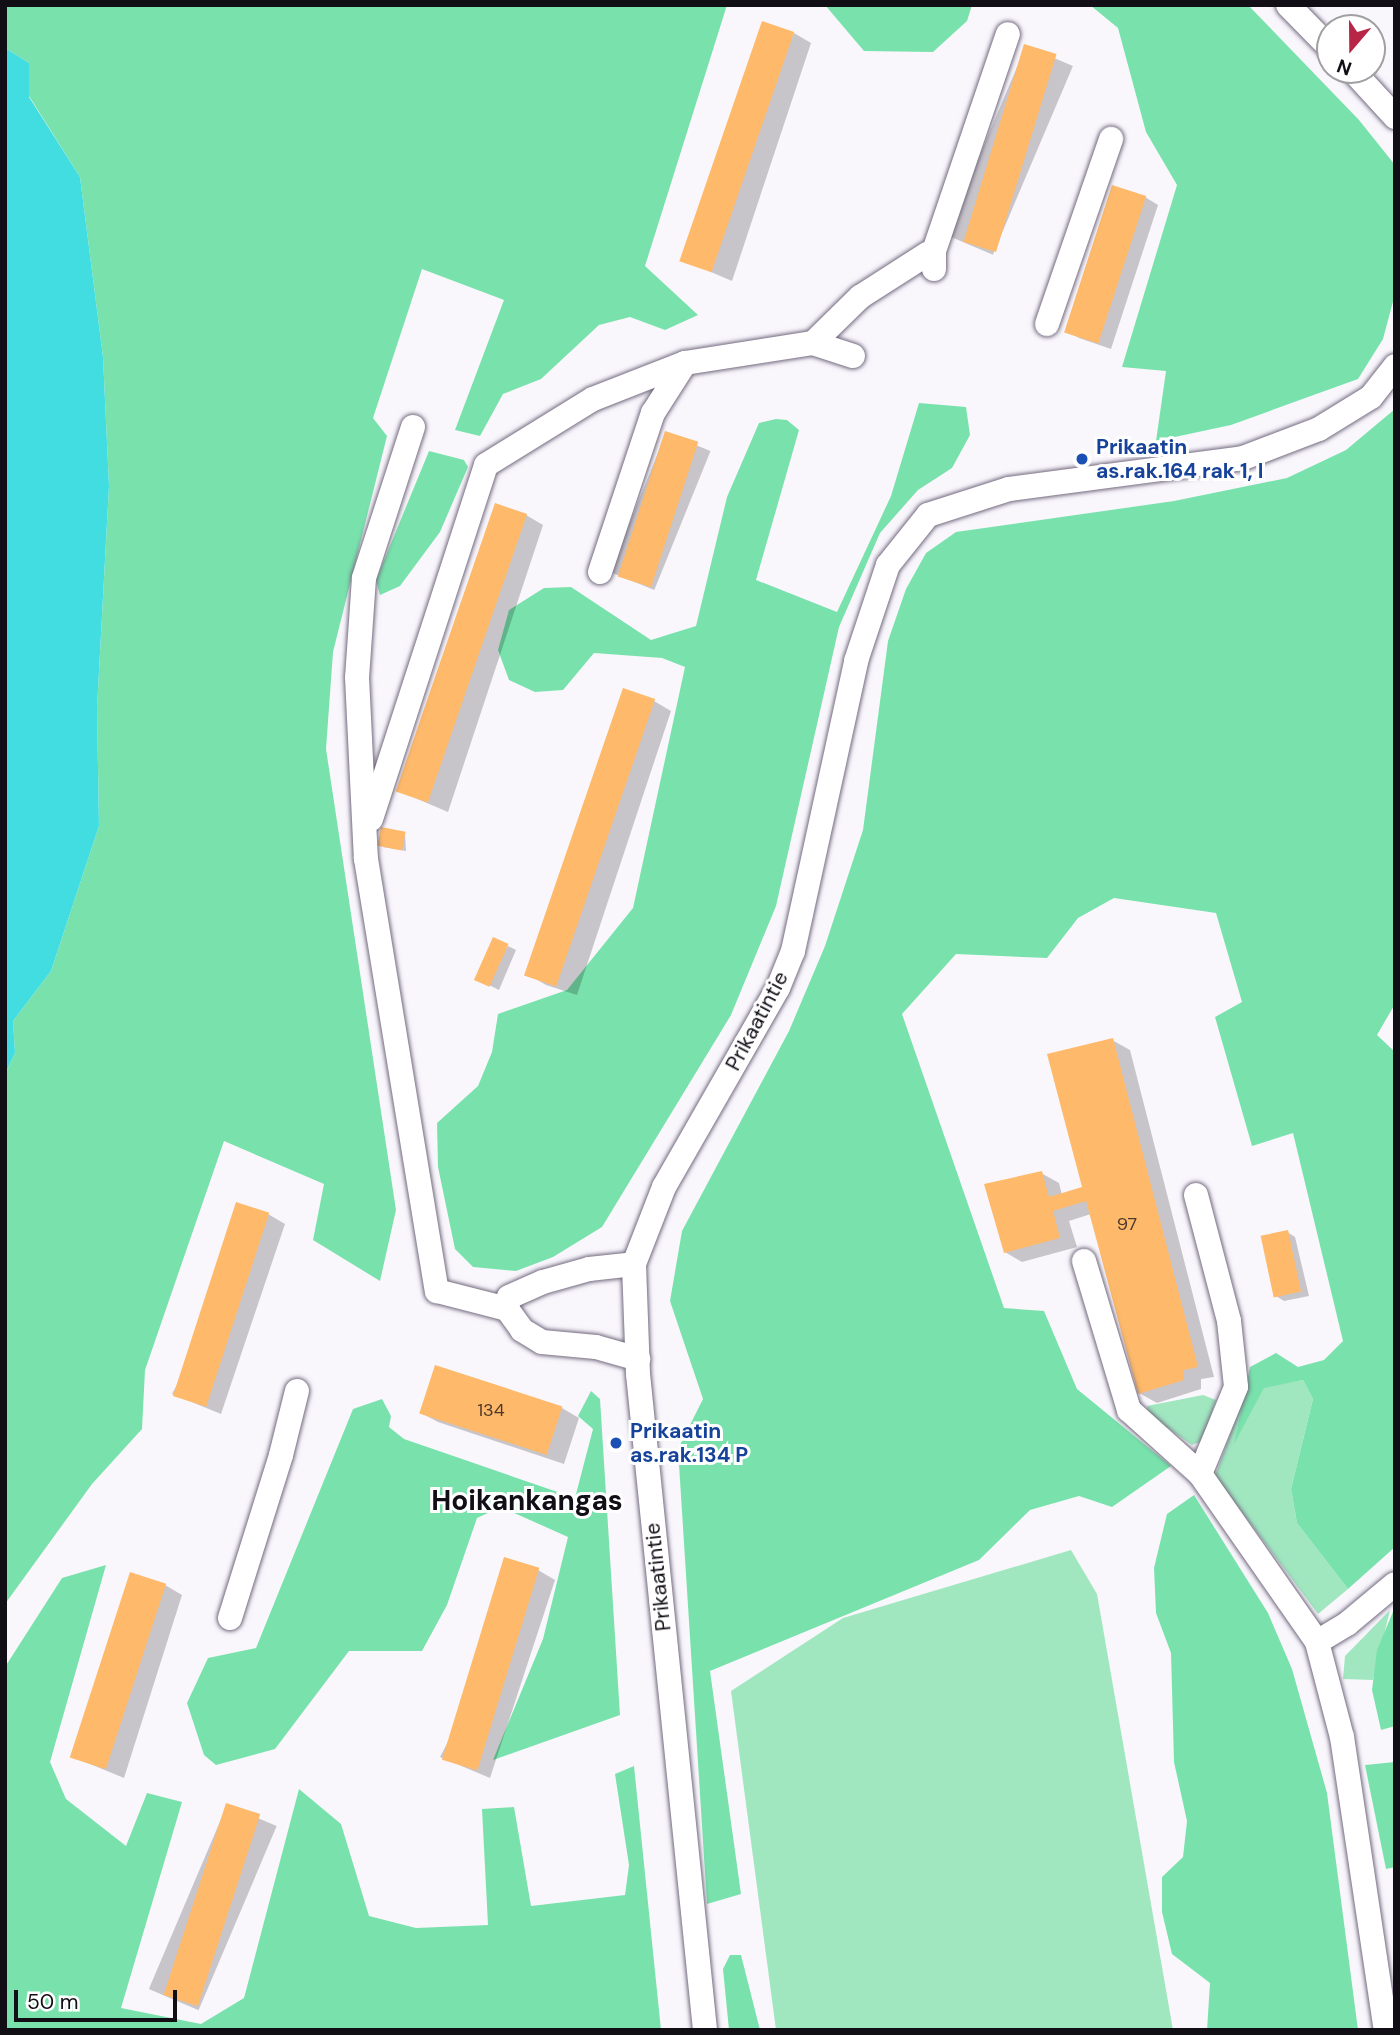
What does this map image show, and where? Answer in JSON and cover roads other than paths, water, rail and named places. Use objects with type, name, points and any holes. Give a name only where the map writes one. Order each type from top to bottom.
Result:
[{"type":"street","points":[[1288,5],[1316,34]]},
{"type":"street","points":[[813,343],[860,298],[931,262],[1008,34]]},
{"type":"street","points":[[1365,84],[1395,117]]},
{"type":"street","points":[[1047,324],[1111,139]]},
{"type":"street","points":[[365,837],[485,465],[593,399],[685,363],[813,343],[853,356]]},
{"type":"street","points":[[600,572],[653,413],[685,363]]},
{"type":"street","name":"Prikaatintie","points":[[705,2030],[638,1359],[634,1264],[664,1187],[778,988],[793,951],[856,662],[888,565],[928,515],[1009,489],[1242,458],[1319,429],[1371,397],[1395,366]]},
{"type":"street","points":[[413,427],[364,578],[357,632],[365,837],[437,1291],[507,1309],[522,1330],[542,1342],[596,1347],[638,1359]]},
{"type":"street","points":[[1196,1195],[1229,1321],[1236,1387],[1200,1474]]},
{"type":"street","points":[[1084,1261],[1129,1410],[1200,1474],[1317,1642],[1342,1737],[1386,2030]]},
{"type":"street","points":[[507,1309],[509,1297],[543,1282],[589,1269],[634,1264]]},
{"type":"street","points":[[230,1618],[281,1455],[297,1391]]},
{"type":"street","points":[[1317,1642],[1347,1624],[1395,1584]]},
{"type":"water","points":[[5,48],[29,63],[29,97],[80,177],[103,357],[109,486],[97,708],[99,826],[51,971],[13,1021],[15,1053],[5,1074]]},
{"type":"place","name":"Prikaatin as.rak.164 rak 1, I","points":[[1082,459]]},
{"type":"place","name":"Prikaatin as.rak.134 P","points":[[616,1443]]},
{"type":"district","name":"Hoikankangas","points":[[527,1501]]}]
